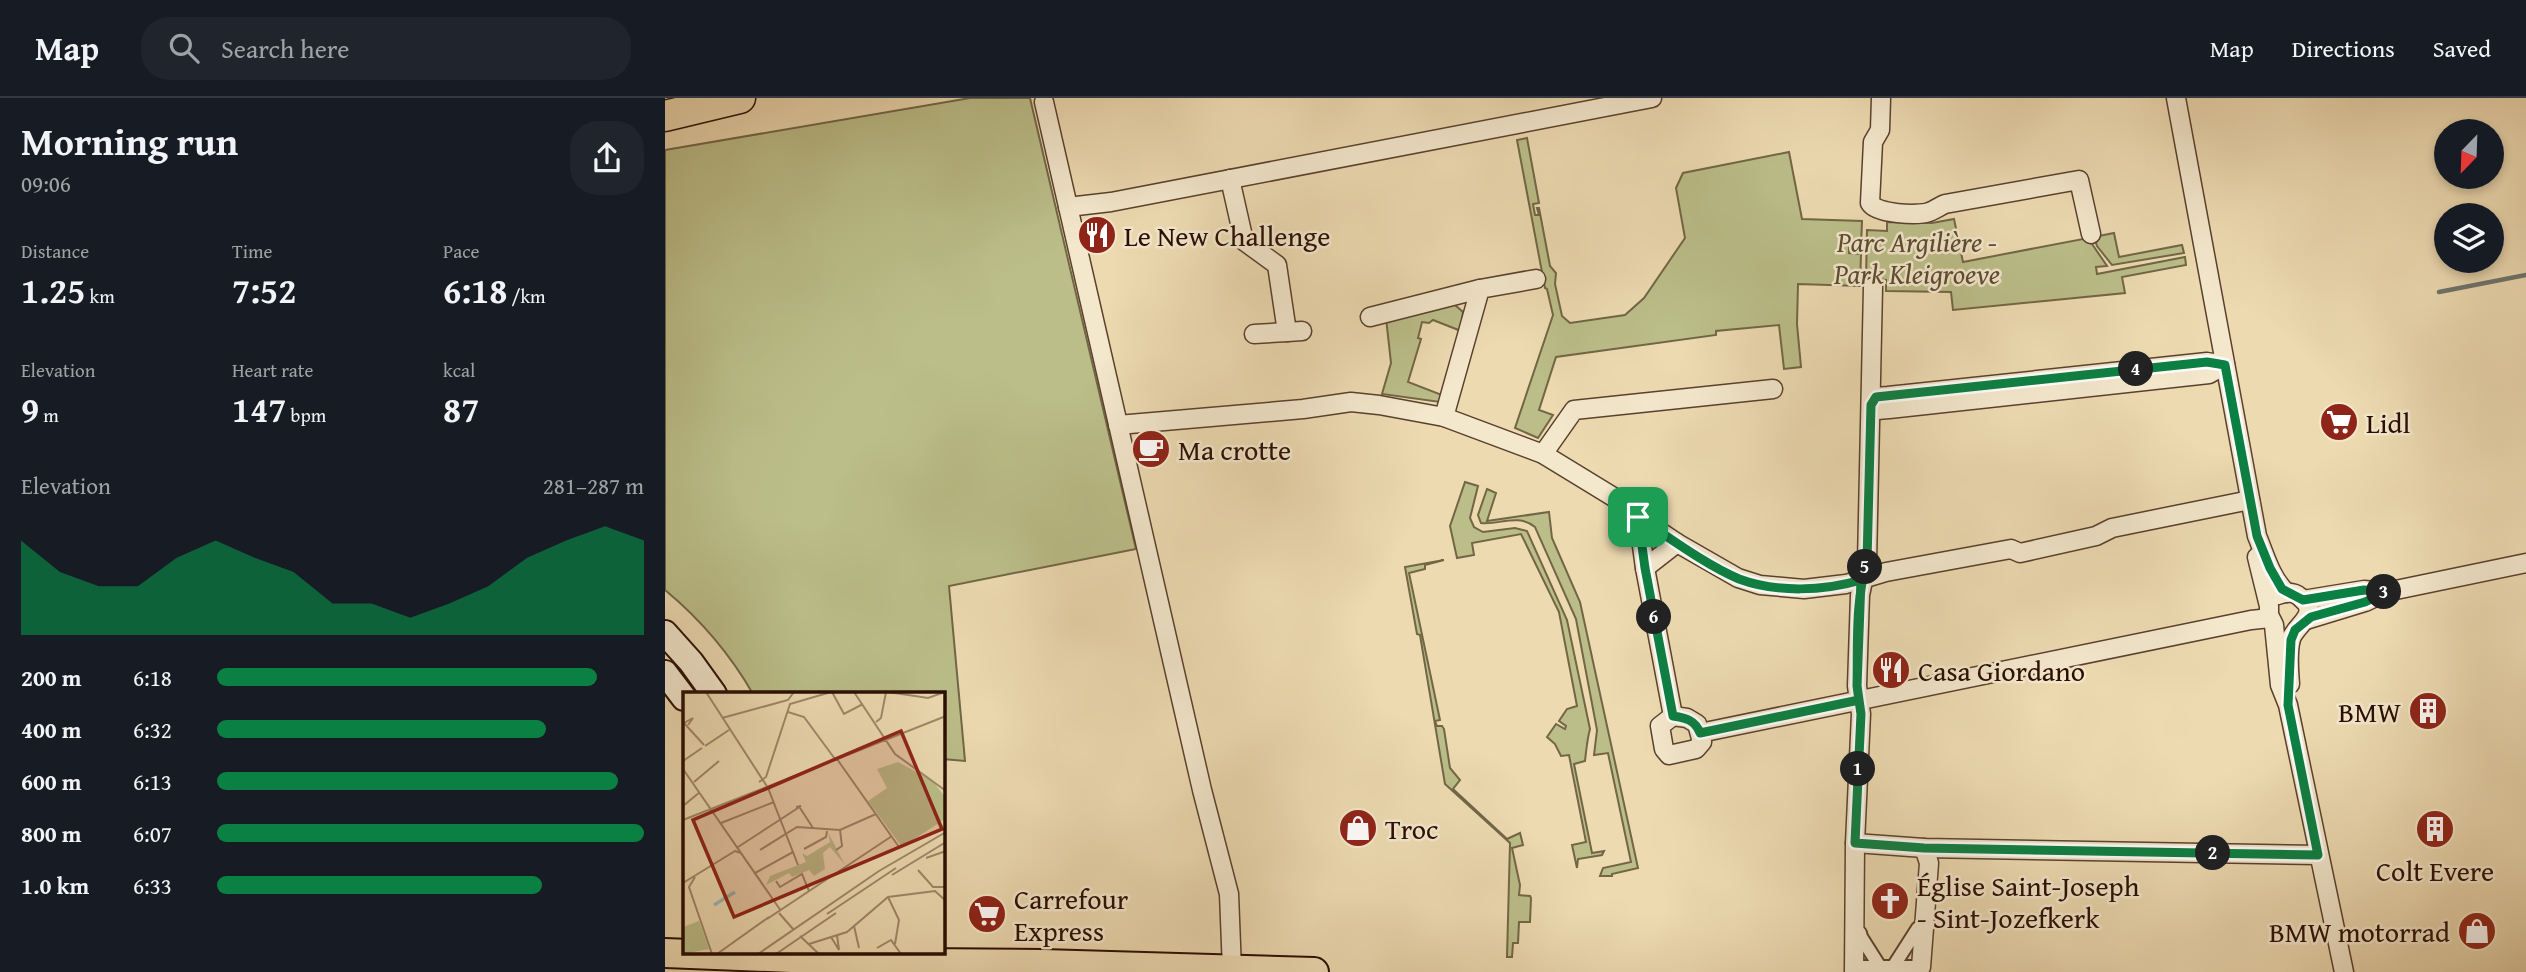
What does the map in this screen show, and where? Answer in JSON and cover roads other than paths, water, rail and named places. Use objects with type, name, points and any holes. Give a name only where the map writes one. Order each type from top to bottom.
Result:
[{"type":"highway","points":[[665,116],[740,98]]},
{"type":"main road","points":[[665,633],[712,692]]},
{"type":"main road","points":[[665,673],[683,697]]},
{"type":"main road","points":[[665,953],[809,961],[1314,972]]},
{"type":"street","points":[[1068,207],[1111,202],[1652,98]]},
{"type":"street","points":[[1881,98],[1879,130],[1873,142],[1870,203],[1873,208],[1880,211],[1927,213],[1945,204],[2079,180],[2091,234]]},
{"type":"street","points":[[2176,98],[2257,536],[2282,589],[2295,596],[2307,609],[2290,646],[2288,705]]},
{"type":"street","points":[[1044,102],[1246,971]]},
{"type":"street","points":[[1230,179],[1244,241],[1277,265],[1294,332],[1254,334]]},
{"type":"street","points":[[1370,317],[1480,289],[1536,279]]},
{"type":"street","points":[[1873,287],[1867,562],[1861,580],[1857,686],[1861,714],[1855,843],[1857,969],[1921,967],[1929,863],[1924,848]]},
{"type":"street","points":[[1444,417],[1480,289]]},
{"type":"street","points":[[1871,405],[1876,397],[2207,362],[2225,365]]},
{"type":"street","points":[[1543,454],[1574,410],[1773,389]]},
{"type":"street","points":[[1118,425],[1303,409],[1351,402],[1444,417],[1543,454],[1633,509],[1638,517],[1673,716]]},
{"type":"street","points":[[1638,517],[1738,578],[1760,585],[1804,589],[1846,584],[1886,572],[2011,549],[2020,553],[2097,536],[2112,528],[2250,500]]},
{"type":"street","points":[[2257,536],[2255,546],[2271,617],[2280,685],[2288,705],[2344,972]]},
{"type":"street","points":[[1645,568],[1677,543]]},
{"type":"street","points":[[2271,617],[2282,631],[2386,592],[2526,563]]},
{"type":"street","points":[[2271,617],[2275,598],[2364,590],[2386,592]]},
{"type":"street","points":[[1700,733],[2271,617]]},
{"type":"street","points":[[1673,716],[1687,718],[1697,724],[1700,733],[1702,742],[1696,749],[1669,754],[1664,749],[1660,726],[1673,716]]},
{"type":"street","points":[[1855,843],[1924,848],[2318,855]]},
{"type":"street","points":[[1887,967],[1919,928]]},
{"type":"street","points":[[1860,933],[1887,967]]},
{"type":"waterway","points":[[2439,292],[2526,275]]},
{"type":"place","name":"Le New Challenge","points":[[1097,235]]},
{"type":"place","name":"Lidl","points":[[2339,422]]},
{"type":"place","name":"Ma crotte","points":[[1151,449]]},
{"type":"place","name":"Casa Giordano","points":[[1891,670]]},
{"type":"place","name":"BMW","points":[[2428,711]]},
{"type":"place","name":"Troc","points":[[1358,828]]},
{"type":"place","name":"Colt Evere","points":[[2435,829]]},
{"type":"place","name":"Église Saint-Joseph - Sint-Jozefkerk","points":[[1890,901]]},
{"type":"place","name":"Carrefour Express","points":[[987,914]]},
{"type":"place","name":"BMW motorrad","points":[[2477,931]]},
{"type":"park label","name":"Parc Argilière - Park Kleigroeve","points":[[1917,257]]}]
